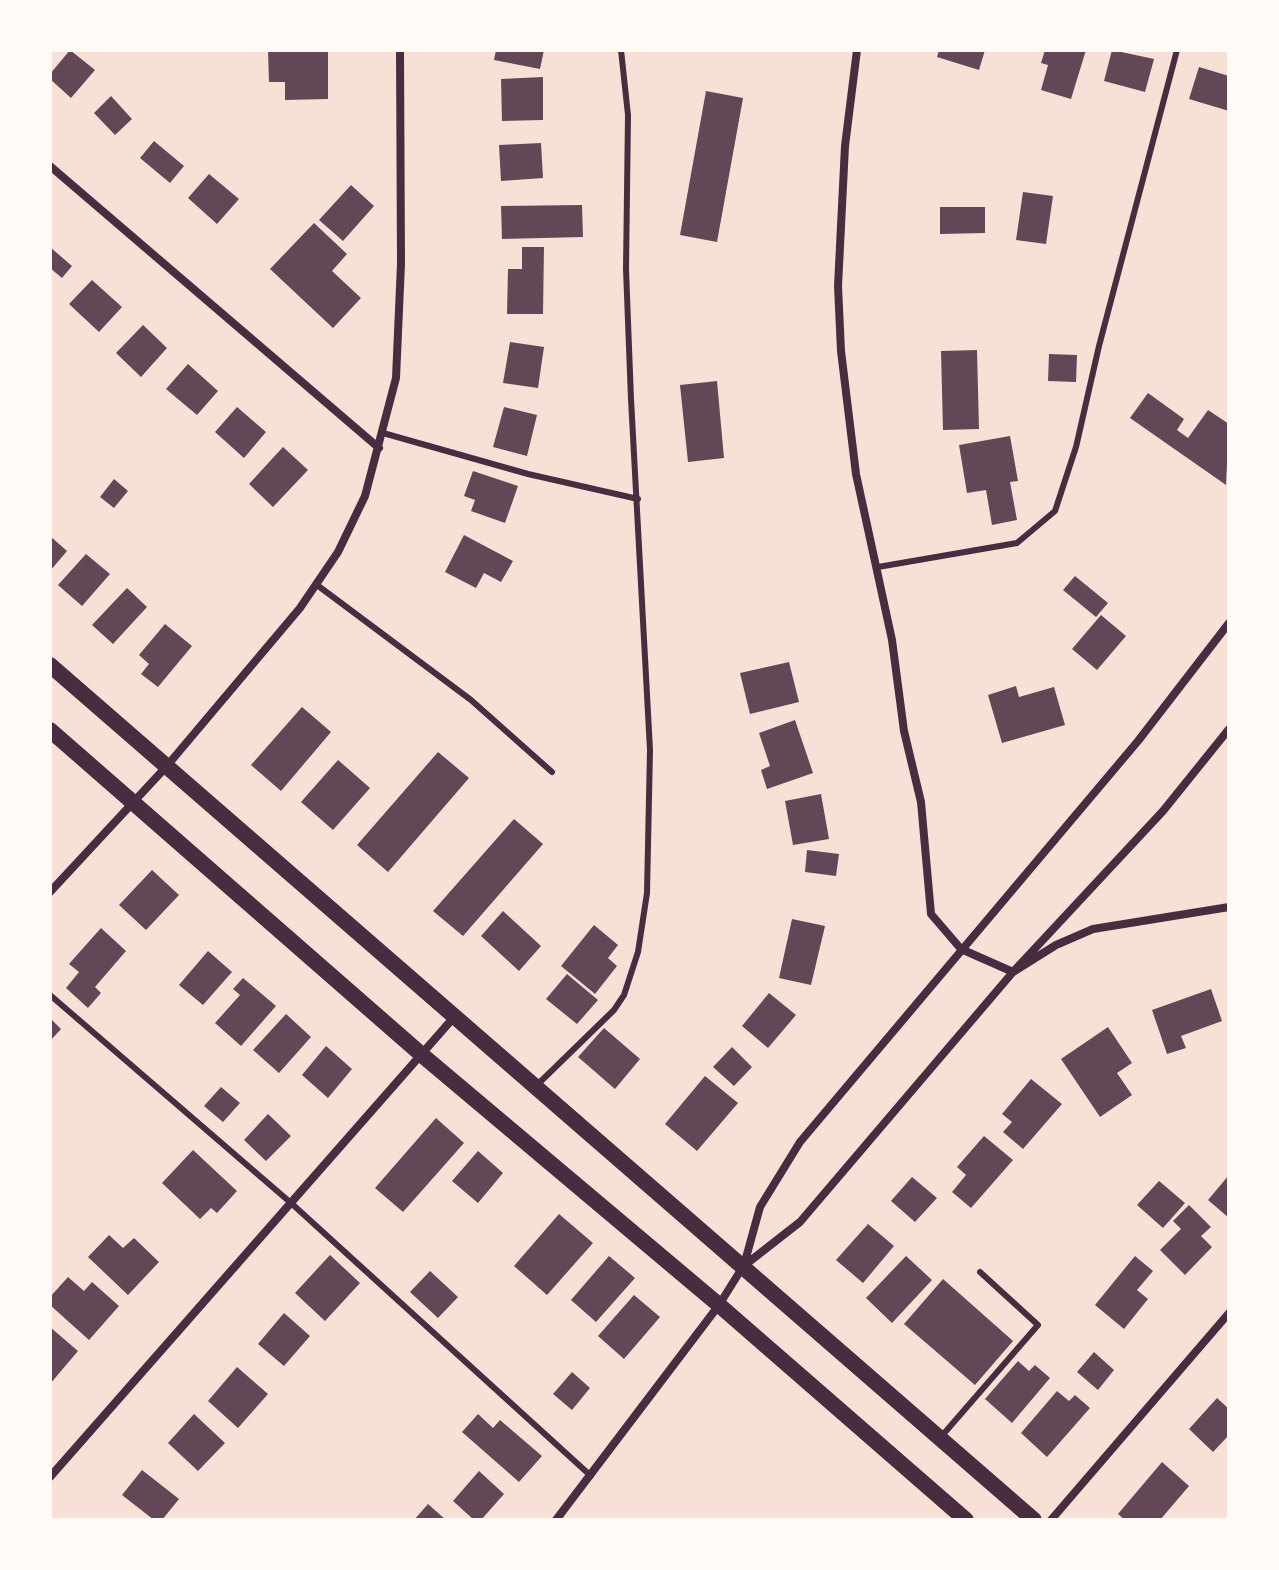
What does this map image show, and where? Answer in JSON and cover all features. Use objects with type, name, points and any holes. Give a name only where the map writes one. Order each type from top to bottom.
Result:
[{"type":"main road","points":[[50,665],[1034,1520]]},
{"type":"main road","points":[[50,730],[422,1055],[719,1305],[966,1520]]},
{"type":"street","points":[[50,892],[166,767],[317,585],[365,496],[396,378],[401,264],[400,50]]},
{"type":"street","points":[[857,50],[845,146],[838,286],[847,413],[856,474],[878,567],[904,731],[921,802],[931,914],[961,949],[1013,972]]},
{"type":"street","points":[[50,166],[379,448]]},
{"type":"street","points":[[556,1520],[719,1305],[744,1265],[760,1207],[800,1142],[1138,741],[1229,623]]},
{"type":"street","points":[[744,1265],[800,1222],[1013,972],[1163,811],[1229,729]]},
{"type":"street","points":[[1013,972],[1056,945],[1093,929],[1229,907]]},
{"type":"street","points":[[50,1477],[455,1016]]},
{"type":"street","points":[[1051,1520],[1229,1313]]},
{"type":"lane","points":[[536,1086],[614,1010],[631,981],[647,893],[650,832],[626,269],[628,115],[621,50]]},
{"type":"lane","points":[[878,567],[1017,543],[1055,511],[1076,447],[1103,330],[1177,50]]},
{"type":"lane","points":[[383,433],[528,474],[638,499]]},
{"type":"lane","points":[[317,585],[424,668],[471,700],[552,772]]},
{"type":"lane","points":[[50,995],[291,1203],[591,1476]]},
{"type":"lane","points":[[940,1438],[1038,1325],[980,1272]]},
{"type":"building","points":[[70,50],[95,70],[71,98],[50,79],[50,74]]},
{"type":"building","points":[[268,50],[328,50],[328,99],[285,100],[285,82],[269,82]]},
{"type":"building","points":[[496,50],[544,50],[540,69],[494,60]]},
{"type":"building","points":[[939,50],[985,50],[979,70],[937,57]]},
{"type":"building","points":[[1045,50],[1086,50],[1071,99],[1041,90],[1048,65],[1041,63]]},
{"type":"building","points":[[1112,50],[1154,59],[1145,92],[1104,81]]},
{"type":"building","points":[[1199,67],[1229,76],[1229,111],[1189,99]]},
{"type":"building","points":[[543,77],[543,120],[502,121],[501,79]]},
{"type":"building","points":[[706,91],[743,98],[717,242],[680,235]]},
{"type":"building","points":[[111,96],[132,119],[115,135],[94,113]]},
{"type":"building","points":[[154,141],[184,166],[170,183],[140,158]]},
{"type":"building","points":[[541,143],[543,178],[501,181],[499,145]]},
{"type":"building","points":[[209,174],[239,199],[217,224],[188,198]]},
{"type":"building","points":[[351,185],[374,206],[343,241],[319,220]]},
{"type":"building","points":[[1023,192],[1053,196],[1046,244],[1016,240]]},
{"type":"building","points":[[582,205],[583,237],[502,239],[501,206]]},
{"type":"building","points":[[940,207],[985,207],[985,233],[940,234]]},
{"type":"building","points":[[314,223],[347,254],[332,271],[361,298],[333,328],[270,269]]},
{"type":"building","points":[[50,247],[72,266],[62,278],[50,268]]},
{"type":"building","points":[[522,247],[544,247],[543,314],[507,314],[508,269],[522,269]]},
{"type":"building","points":[[92,280],[122,307],[99,332],[69,304]]},
{"type":"building","points":[[143,325],[167,348],[141,377],[116,353]]},
{"type":"building","points":[[510,342],[544,347],[538,388],[503,383]]},
{"type":"building","points":[[977,350],[979,429],[943,430],[941,351]]},
{"type":"building","points":[[1049,354],[1077,355],[1076,382],[1048,381]]},
{"type":"building","points":[[188,364],[218,391],[197,415],[166,389]]},
{"type":"building","points":[[717,381],[724,458],[688,462],[680,385]]},
{"type":"building","points":[[1148,393],[1184,419],[1177,430],[1188,438],[1208,410],[1229,424],[1226,485],[1130,418]]},
{"type":"building","points":[[237,407],[266,432],[244,458],[215,432]]},
{"type":"building","points":[[504,407],[537,415],[527,456],[493,447]]},
{"type":"building","points":[[1010,436],[1018,481],[1010,482],[1017,520],[992,525],[986,490],[967,493],[959,445]]},
{"type":"building","points":[[283,447],[308,470],[273,507],[249,484]]},
{"type":"building","points":[[473,471],[518,486],[505,523],[471,511],[475,500],[464,496]]},
{"type":"building","points":[[114,479],[128,491],[114,508],[100,497]]},
{"type":"building","points":[[464,535],[513,561],[501,582],[484,573],[476,588],[445,572]]},
{"type":"building","points":[[50,536],[67,551],[50,571]]},
{"type":"building","points":[[86,554],[110,574],[82,606],[58,585]]},
{"type":"building","points":[[1075,576],[1108,603],[1096,617],[1063,590]]},
{"type":"building","points":[[127,588],[147,607],[113,644],[92,625]]},
{"type":"building","points":[[1101,615],[1126,636],[1097,670],[1072,649]]},
{"type":"building","points":[[165,624],[192,646],[158,687],[141,674],[149,664],[139,655]]},
{"type":"building","points":[[789,662],[799,702],[750,714],[740,673]]},
{"type":"building","points":[[1016,686],[1019,697],[1054,687],[1065,725],[1002,743],[988,695]]},
{"type":"building","points":[[302,707],[331,732],[281,791],[251,765]]},
{"type":"building","points":[[795,720],[813,773],[767,789],[761,770],[770,766],[759,733]]},
{"type":"building","points":[[438,752],[469,778],[388,872],[357,845]]},
{"type":"building","points":[[338,760],[370,788],[333,830],[301,802]]},
{"type":"building","points":[[821,794],[829,839],[793,845],[785,801]]},
{"type":"building","points":[[514,819],[543,844],[463,936],[433,911]]},
{"type":"building","points":[[807,850],[839,854],[836,876],[805,872]]},
{"type":"building","points":[[152,870],[179,895],[146,930],[119,905]]},
{"type":"building","points":[[503,911],[541,946],[519,971],[481,936]]},
{"type":"building","points":[[792,919],[825,926],[811,985],[779,978]]},
{"type":"building","points":[[594,925],[618,945],[608,958],[617,966],[595,994],[561,966]]},
{"type":"building","points":[[101,928],[126,951],[95,987],[101,993],[88,1008],[66,988],[79,972],[69,964]]},
{"type":"building","points":[[208,951],[232,972],[203,1005],[179,985]]},
{"type":"building","points":[[567,974],[598,1000],[577,1024],[546,999]]},
{"type":"building","points":[[243,978],[276,1006],[241,1046],[215,1023],[240,995],[233,989]]},
{"type":"building","points":[[1211,989],[1222,1021],[1181,1036],[1186,1048],[1167,1054],[1152,1010]]},
{"type":"building","points":[[769,993],[796,1015],[768,1048],[742,1026]]},
{"type":"building","points":[[286,1014],[311,1037],[279,1073],[253,1050]]},
{"type":"building","points":[[50,1018],[61,1029],[50,1041]]},
{"type":"building","points":[[1108,1027],[1132,1063],[1117,1073],[1132,1095],[1100,1117],[1061,1059]]},
{"type":"building","points":[[604,1028],[640,1059],[615,1089],[578,1057]]},
{"type":"building","points":[[326,1046],[352,1069],[328,1098],[302,1075]]},
{"type":"building","points":[[732,1047],[752,1067],[734,1086],[713,1067]]},
{"type":"building","points":[[705,1076],[738,1103],[697,1151],[665,1124]]},
{"type":"building","points":[[1031,1079],[1062,1104],[1023,1149],[1003,1132],[1012,1122],[1002,1114]]},
{"type":"building","points":[[221,1087],[240,1103],[223,1122],[204,1106]]},
{"type":"building","points":[[268,1114],[291,1136],[266,1161],[244,1140]]},
{"type":"building","points":[[436,1118],[464,1143],[403,1212],[375,1188]]},
{"type":"building","points":[[984,1136],[1013,1160],[971,1208],[952,1192],[966,1175],[957,1167]]},
{"type":"building","points":[[193,1150],[237,1191],[217,1213],[211,1208],[200,1219],[162,1183]]},
{"type":"building","points":[[478,1151],[503,1173],[478,1203],[452,1181]]},
{"type":"building","points":[[1229,1175],[1229,1218],[1208,1200]]},
{"type":"building","points":[[912,1177],[937,1198],[915,1222],[891,1201]]},
{"type":"building","points":[[1159,1181],[1185,1203],[1163,1228],[1137,1205]]},
{"type":"building","points":[[1189,1205],[1211,1227],[1201,1236],[1212,1247],[1185,1275],[1160,1250],[1181,1229],[1173,1221]]},
{"type":"building","points":[[559,1214],[593,1243],[547,1295],[514,1266]]},
{"type":"building","points":[[868,1224],[894,1246],[863,1283],[836,1260]]},
{"type":"building","points":[[109,1235],[123,1248],[134,1238],[159,1262],[128,1295],[88,1257]]},
{"type":"building","points":[[330,1255],[360,1283],[325,1321],[295,1293]]},
{"type":"building","points":[[609,1256],[635,1278],[596,1322],[571,1300]]},
{"type":"building","points":[[906,1256],[932,1280],[892,1323],[866,1298]]},
{"type":"building","points":[[1135,1256],[1153,1271],[1137,1290],[1148,1299],[1124,1329],[1095,1305]]},
{"type":"building","points":[[430,1271],[458,1297],[438,1318],[410,1292]]},
{"type":"building","points":[[68,1277],[84,1291],[92,1282],[119,1306],[89,1340],[50,1305],[50,1297]]},
{"type":"building","points":[[943,1279],[1013,1341],[975,1385],[904,1324]]},
{"type":"building","points":[[634,1295],[660,1317],[624,1359],[598,1336]]},
{"type":"building","points":[[284,1313],[310,1336],[284,1366],[258,1344]]},
{"type":"building","points":[[50,1327],[78,1351],[50,1384]]},
{"type":"building","points":[[1094,1352],[1114,1370],[1098,1390],[1077,1372]]},
{"type":"building","points":[[1018,1361],[1029,1371],[1035,1365],[1050,1378],[1012,1423],[985,1399]]},
{"type":"building","points":[[237,1367],[268,1394],[238,1428],[208,1401]]},
{"type":"building","points":[[572,1372],[590,1388],[572,1410],[553,1394]]},
{"type":"building","points":[[1057,1391],[1069,1401],[1075,1395],[1090,1408],[1047,1457],[1021,1433]]},
{"type":"building","points":[[1217,1398],[1229,1409],[1229,1435],[1213,1452],[1189,1429]]},
{"type":"building","points":[[194,1414],[225,1443],[198,1471],[168,1443]]},
{"type":"building","points":[[478,1414],[493,1428],[500,1420],[542,1456],[519,1482],[462,1432]]},
{"type":"building","points":[[1162,1462],[1189,1486],[1160,1520],[1125,1520],[1118,1514]]},
{"type":"building","points":[[142,1470],[179,1499],[162,1520],[154,1520],[122,1495]]},
{"type":"building","points":[[479,1471],[504,1494],[481,1520],[474,1520],[453,1501]]},
{"type":"building","points":[[428,1504],[446,1520],[414,1520]]}]
